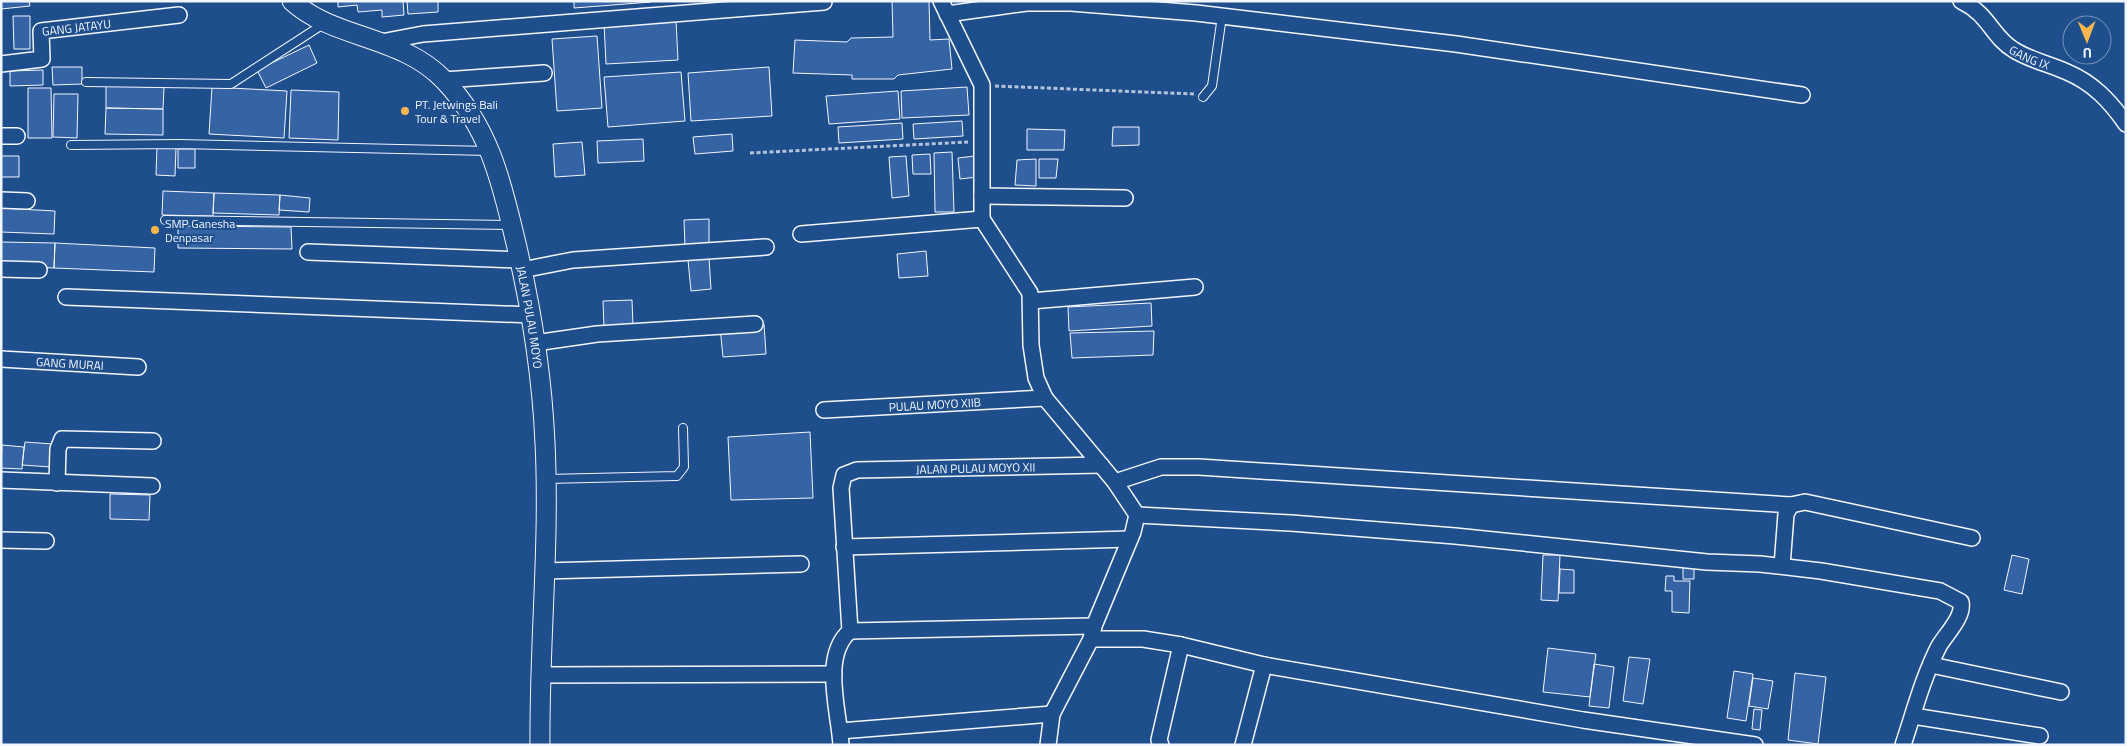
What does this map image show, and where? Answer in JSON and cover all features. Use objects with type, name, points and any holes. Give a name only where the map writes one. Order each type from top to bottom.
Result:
[{"type":"street","name":"JALAN PULAU MOYO","points":[[292,1],[316,18],[381,42],[414,57],[444,80],[480,126],[491,151],[512,225],[532,315],[542,403],[546,479],[540,745]]},
{"type":"street","name":"GANG IX","points":[[1961,1],[1973,6],[1984,16],[2013,50],[2066,72],[2096,89],[2114,106],[2126,124]]},
{"type":"street","points":[[381,42],[423,34],[824,2]]},
{"type":"street","points":[[1195,287],[1039,300],[1030,293],[982,219],[984,141],[982,85],[944,8],[1027,3],[1071,3],[1222,16],[1456,44],[1802,95]]},
{"type":"street","name":"GANG JATAYU","points":[[1,64],[42,59],[41,31],[180,16]]},
{"type":"street","points":[[444,80],[544,73]]},
{"type":"street","points":[[1,136],[17,136]]},
{"type":"street","points":[[982,196],[1125,198]]},
{"type":"street","points":[[1,200],[27,201]]},
{"type":"street","points":[[801,234],[982,219]]},
{"type":"street","points":[[308,252],[521,265],[766,247]]},
{"type":"street","points":[[1,269],[39,270]]},
{"type":"street","points":[[66,297],[532,315]]},
{"type":"street","points":[[1039,300],[1031,345],[1036,378],[1045,398],[1115,482],[1137,515],[1100,636],[1052,714],[1048,745]]},
{"type":"street","points":[[536,343],[597,334],[755,324]]},
{"type":"street","name":"GANG MURAI","points":[[1,359],[138,367]]},
{"type":"street","name":"PULAU MOYO XIIB","points":[[824,410],[1045,398]]},
{"type":"street","points":[[57,483],[58,448],[62,440],[153,441]]},
{"type":"street","name":"JALAN PULAU MOYO XII","points":[[844,547],[841,488],[844,474],[850,471],[1101,465]]},
{"type":"street","points":[[1115,482],[1160,467],[1199,467],[1539,487],[1791,505],[1805,502],[1972,538]]},
{"type":"street","points":[[1,480],[152,486]]},
{"type":"street","points":[[1782,566],[1786,514],[1791,505]]},
{"type":"street","points":[[1137,515],[1397,532],[1707,562],[1782,566],[1940,591],[1957,598],[1962,607],[1960,614],[1939,646],[1903,745]]},
{"type":"street","points":[[1,540],[46,541]]},
{"type":"street","points":[[850,631],[844,547],[1130,540]]},
{"type":"street","points":[[544,571],[801,564]]},
{"type":"street","points":[[1052,714],[840,738],[834,674],[840,641],[850,631],[1143,638],[1264,665],[1583,720],[1755,745]]},
{"type":"street","points":[[1161,745],[1159,740],[1181,645]]},
{"type":"street","points":[[1243,745],[1264,665]]},
{"type":"street","points":[[1931,665],[2061,692]]},
{"type":"street","points":[[542,675],[834,674]]},
{"type":"street","points":[[1913,716],[2040,736]]},
{"type":"lane","points":[[1203,97],[1212,86],[1222,16]]},
{"type":"lane","points":[[86,82],[231,84],[327,22]]},
{"type":"lane","points":[[71,145],[179,144],[491,151]]},
{"type":"lane","points":[[165,220],[512,225]]},
{"type":"lane","points":[[546,479],[677,476],[684,467],[683,428]]},
{"type":"path","points":[[982,85],[1186,94],[1203,97]]},
{"type":"path","points":[[750,153],[984,141]]},
{"type":"building","points":[[1,1],[29,1],[30,6],[1,9]]},
{"type":"building","points":[[338,1],[403,1],[404,15],[382,17],[382,10],[358,12],[357,5],[338,7]]},
{"type":"building","points":[[407,1],[438,1],[438,12],[408,14]]},
{"type":"building","points":[[574,1],[651,1],[651,2],[574,8]]},
{"type":"building","points":[[892,1],[929,1],[930,40],[949,39],[952,69],[898,75],[894,79],[852,79],[852,75],[793,73],[795,40],[847,42],[851,38],[893,37]]},
{"type":"building","points":[[13,16],[30,16],[30,49],[14,49]]},
{"type":"building","points":[[676,20],[678,60],[606,64],[604,23]]},
{"type":"building","points":[[597,36],[602,108],[557,111],[552,39]]},
{"type":"building","points":[[309,45],[317,63],[266,88],[257,70]]},
{"type":"building","points":[[52,67],[82,67],[82,84],[53,85]]},
{"type":"building","points":[[769,67],[772,116],[691,121],[688,73]]},
{"type":"building","points":[[43,70],[43,85],[10,86],[10,71]]},
{"type":"building","points":[[681,72],[685,121],[608,127],[604,77]]},
{"type":"building","points":[[106,86],[164,87],[163,109],[106,108]]},
{"type":"building","points":[[212,87],[287,91],[284,138],[209,134]]},
{"type":"building","points":[[967,87],[969,115],[902,118],[901,91]]},
{"type":"building","points":[[28,88],[51,88],[52,138],[28,138]]},
{"type":"building","points":[[291,90],[339,92],[338,140],[289,138]]},
{"type":"building","points":[[898,91],[900,119],[829,124],[826,96]]},
{"type":"building","points":[[54,94],[78,94],[77,138],[53,137]]},
{"type":"building","points":[[106,108],[163,109],[163,135],[105,134]]},
{"type":"building","points":[[962,121],[963,136],[914,139],[913,124]]},
{"type":"building","points":[[902,123],[903,139],[839,143],[838,127]]},
{"type":"building","points":[[1113,127],[1139,127],[1139,145],[1112,146]]},
{"type":"building","points":[[1027,129],[1065,130],[1064,150],[1027,150]]},
{"type":"building","points":[[732,134],[733,151],[695,154],[693,137]]},
{"type":"building","points":[[643,139],[644,161],[598,163],[597,141]]},
{"type":"building","points":[[582,142],[585,175],[555,177],[553,144]]},
{"type":"building","points":[[157,147],[176,148],[175,176],[156,175]]},
{"type":"building","points":[[178,149],[195,149],[195,168],[178,168]]},
{"type":"building","points":[[952,152],[954,212],[935,212],[934,153]]},
{"type":"building","points":[[930,154],[931,174],[913,174],[912,155]]},
{"type":"building","points":[[1,156],[19,156],[19,177],[1,177]]},
{"type":"building","points":[[906,156],[909,196],[892,198],[889,157]]},
{"type":"building","points":[[975,156],[977,177],[960,179],[958,158]]},
{"type":"building","points":[[1036,159],[1036,186],[1015,185],[1017,160]]},
{"type":"building","points":[[1039,159],[1058,159],[1056,178],[1039,178]]},
{"type":"building","points":[[163,191],[214,193],[213,216],[162,215]]},
{"type":"building","points":[[214,193],[280,195],[279,215],[213,213]]},
{"type":"building","points":[[280,195],[310,198],[309,212],[279,210]]},
{"type":"building","points":[[1,208],[55,211],[54,234],[1,232]]},
{"type":"building","points":[[709,219],[709,245],[685,246],[684,220]]},
{"type":"building","points":[[178,226],[291,227],[292,249],[178,248]]},
{"type":"building","points":[[1,242],[55,243],[54,268],[1,266]]},
{"type":"building","points":[[55,243],[155,248],[154,272],[54,268]]},
{"type":"building","points":[[926,251],[928,276],[899,278],[897,254]]},
{"type":"building","points":[[709,258],[711,289],[691,291],[688,260]]},
{"type":"building","points":[[632,300],[633,326],[604,327],[603,301]]},
{"type":"building","points":[[1151,303],[1152,326],[1069,331],[1068,307]]},
{"type":"building","points":[[764,324],[766,354],[723,357],[720,327]]},
{"type":"building","points":[[1154,331],[1153,355],[1072,358],[1070,333]]},
{"type":"building","points":[[810,432],[813,498],[731,500],[728,437]]},
{"type":"building","points":[[25,442],[53,444],[51,467],[22,465]]},
{"type":"building","points":[[2,445],[24,447],[22,469],[1,468]]},
{"type":"building","points":[[110,494],[150,495],[149,520],[110,519]]},
{"type":"building","points":[[1543,555],[1560,555],[1558,601],[1541,600]]},
{"type":"building","points":[[2012,555],[2029,559],[2022,594],[2004,590]]},
{"type":"building","points":[[1683,566],[1694,566],[1694,579],[1683,579]]},
{"type":"building","points":[[1560,569],[1574,570],[1574,593],[1559,593]]},
{"type":"building","points":[[1666,576],[1674,576],[1674,581],[1690,581],[1689,613],[1672,612],[1672,591],[1665,591]]},
{"type":"building","points":[[1548,648],[1596,654],[1590,697],[1543,692]]},
{"type":"building","points":[[1629,657],[1650,659],[1643,704],[1623,701]]},
{"type":"building","points":[[1594,664],[1614,667],[1609,708],[1589,706]]},
{"type":"building","points":[[1734,671],[1753,674],[1746,721],[1727,718]]},
{"type":"building","points":[[1795,673],[1826,677],[1818,744],[1788,740]]},
{"type":"building","points":[[1753,678],[1773,681],[1768,709],[1749,706]]},
{"type":"building","points":[[1754,709],[1762,710],[1760,730],[1752,729]]},
{"type":"place","name":"PT. Jetwings Bali Tour & Travel","points":[[405,111]]},
{"type":"place","name":"SMP Ganesha Denpasar","points":[[155,230]]}]
